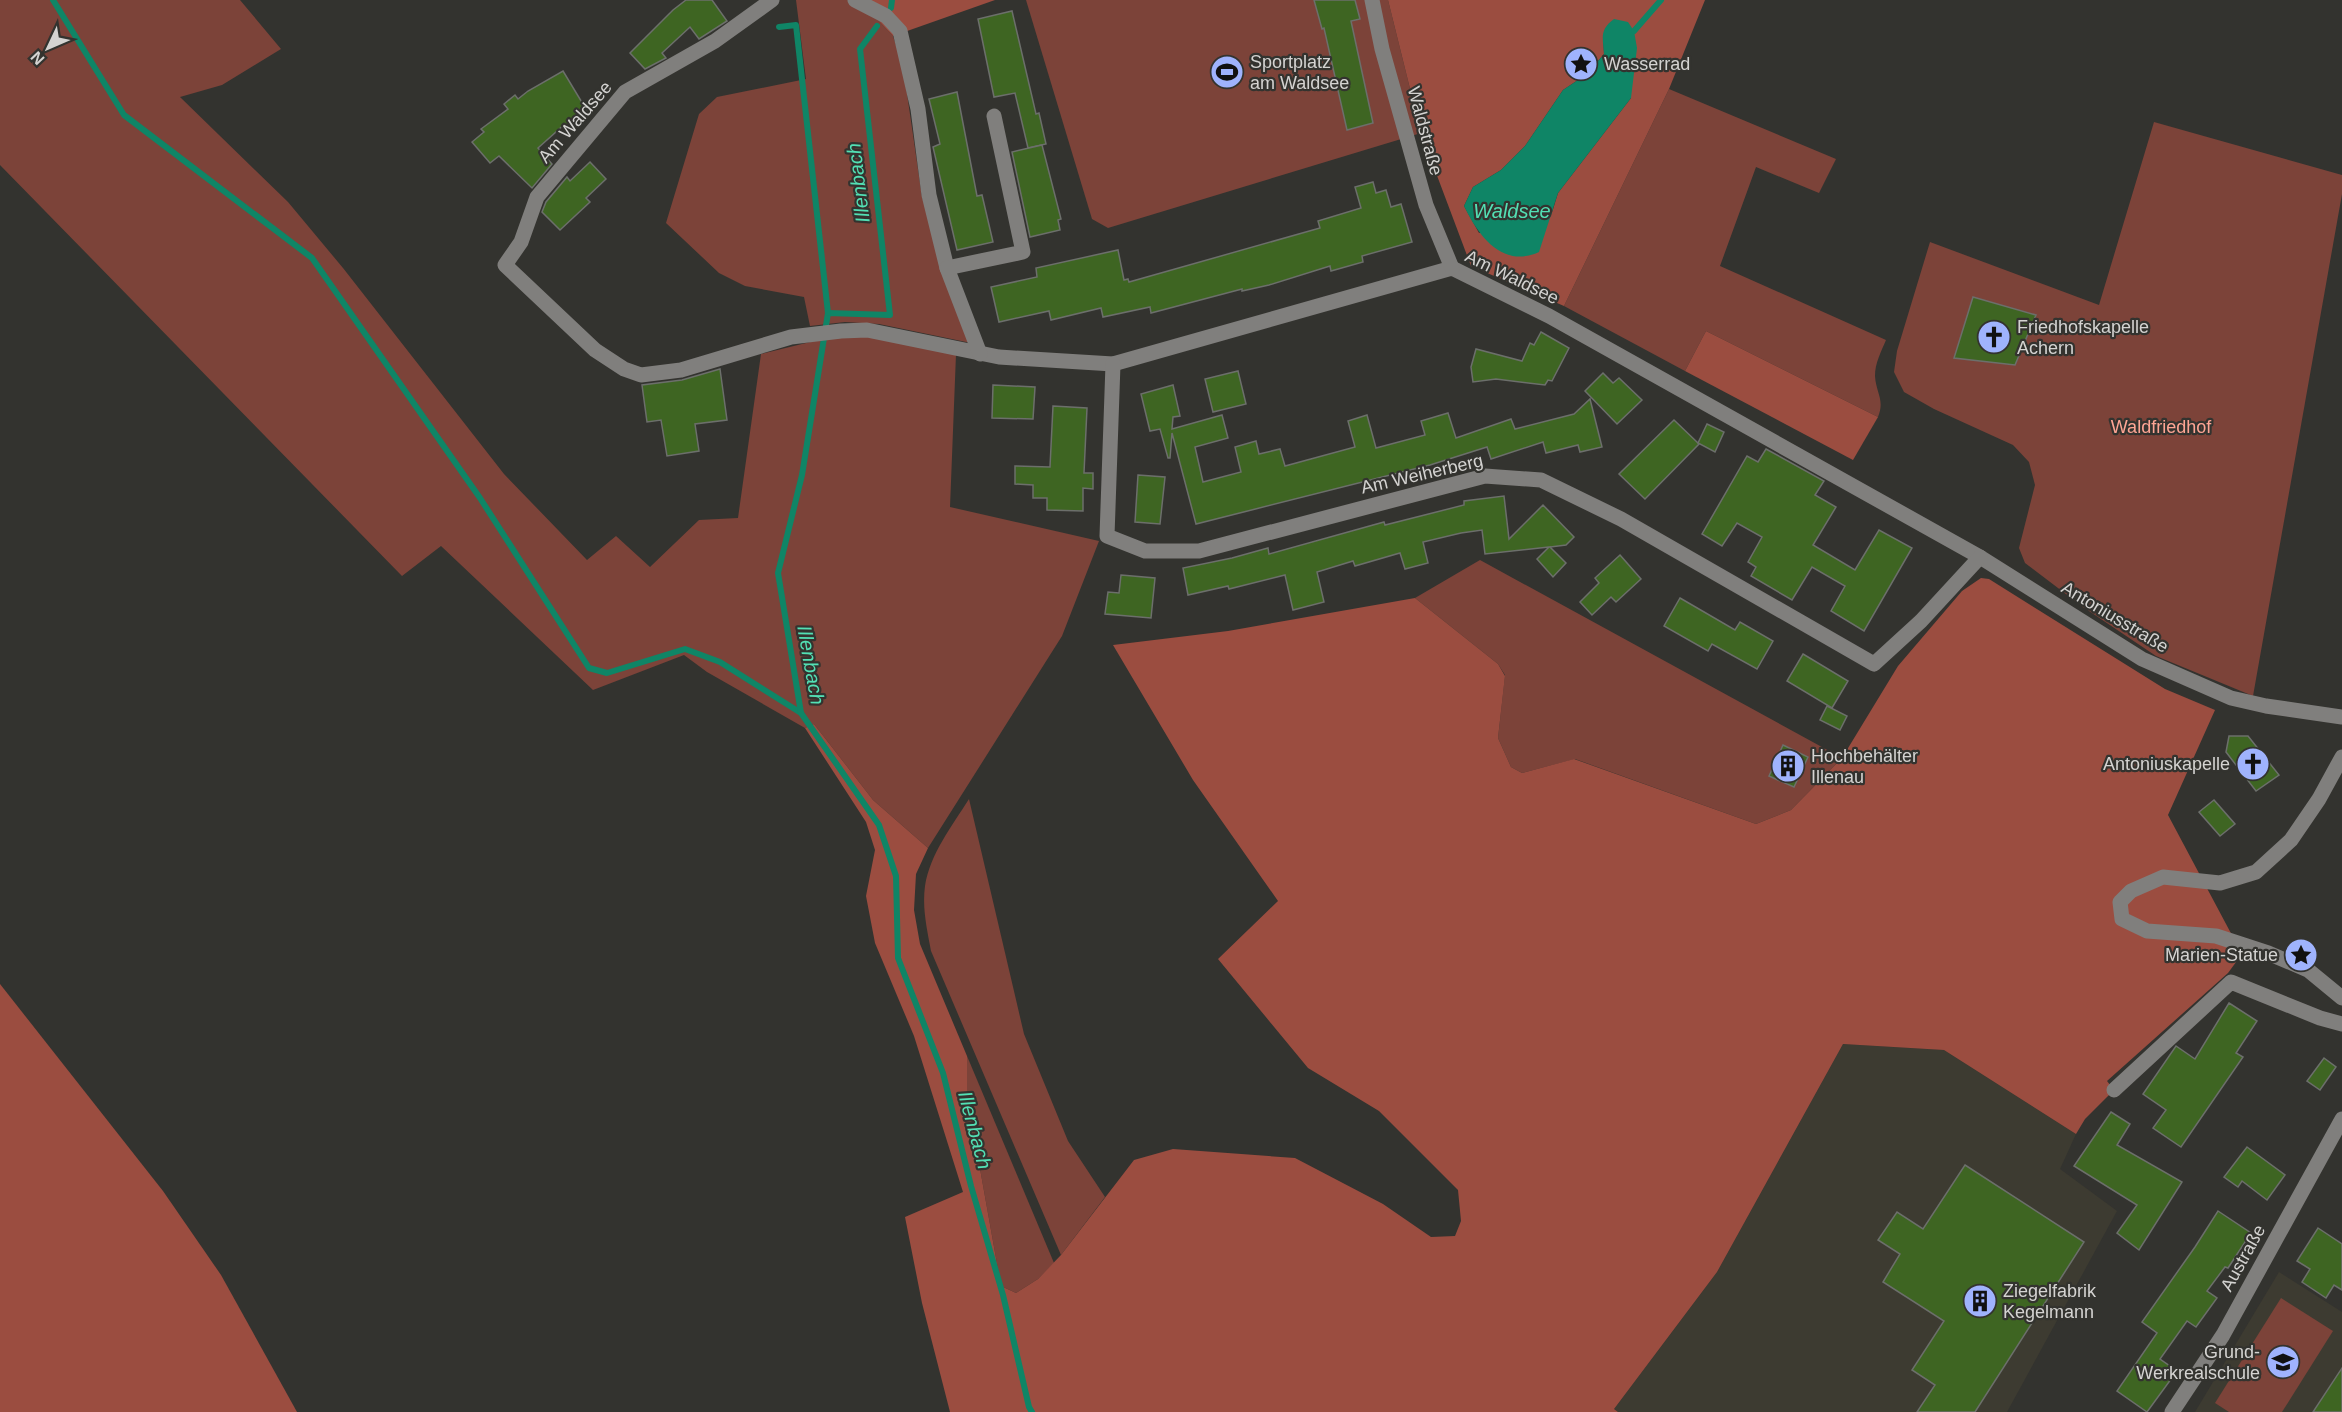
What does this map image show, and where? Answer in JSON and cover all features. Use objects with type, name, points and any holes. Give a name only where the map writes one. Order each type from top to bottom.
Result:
[{"type":"street","name":"Am Waldsee","points":[[772,0],[715,41],[625,92],[537,197],[521,242],[505,265],[595,350],[624,369],[641,375],[681,370],[791,337],[867,330],[999,357],[1113,364],[1452,268],[1581,333],[1980,557]]},
{"type":"street","points":[[855,0],[886,16],[900,31],[918,109],[929,195],[947,268],[980,354]]},
{"type":"street","name":"Waldstraße","points":[[1372,0],[1382,49],[1425,205],[1452,268]]},
{"type":"street","points":[[947,268],[1023,252],[994,116]]},
{"type":"street","name":"Am Weiherberg","points":[[1113,364],[1107,536],[1145,551],[1199,551],[1485,476],[1541,480],[1621,519],[1874,664],[1921,621],[1980,557]]},
{"type":"street","name":"Antoniusstraße","points":[[1980,557],[2142,659],[2231,698],[2266,706],[2342,717]]},
{"type":"street","points":[[2342,758],[2319,799],[2291,840],[2256,872],[2220,883],[2163,877],[2131,891],[2120,902],[2122,919],[2146,931],[2216,936],[2268,953],[2308,969],[2342,998]]},
{"type":"street","points":[[2114,1090],[2230,982],[2320,1018],[2342,1024]]},
{"type":"street","name":"Austraße","points":[[2172,1412],[2223,1335],[2342,1119]]},
{"type":"shaded area","points":[[859,0],[995,0],[893,36]]},
{"type":"shaded area","points":[[1388,0],[1705,0],[1669,89],[1564,306],[1471,266],[1421,133]],"holes":[[[1603,34],[1631,98],[1558,193],[1551,216],[1479,233],[1464,206],[1473,187],[1501,170],[1525,146],[1563,90],[1587,74],[1604,54]]]},
{"type":"shaded area","points":[[1706,331],[1878,417],[1853,460],[1685,371]]},
{"type":"shaded area","points":[[1981,578],[1989,579],[2165,689],[2215,710],[2168,815],[2242,954],[2228,973],[2107,1081],[2114,1090],[2085,1119],[2076,1134],[1944,1050],[1843,1044],[1717,1272],[1614,1409],[1618,1412],[950,1412],[922,1303],[905,1217],[963,1192],[914,1036],[875,943],[866,896],[875,850],[866,822],[805,728],[814,724],[873,800],[928,848],[916,874],[914,910],[920,944],[967,1056],[967,1096],[1001,1286],[1016,1293],[1038,1279],[1061,1255],[1134,1160],[1173,1149],[1295,1158],[1383,1204],[1431,1237],[1455,1236],[1461,1221],[1458,1190],[1379,1111],[1308,1068],[1218,959],[1278,901],[1193,780],[1113,645],[1228,631],[1415,598],[1498,664],[1505,676],[1498,738],[1511,767],[1522,773],[1574,759],[1756,824],[1791,810],[1842,758],[1898,666],[1962,591]]},
{"type":"shaded area","points":[[0,984],[163,1191],[221,1275],[297,1412],[0,1412]]},
{"type":"shaded area","points":[[1843,1044],[1944,1050],[2076,1134],[2060,1169],[2117,1211],[2007,1412],[1618,1412],[1614,1409],[1717,1272]]},
{"type":"shaded area","name":"Grund- Werkrealschule","points":[[2279,1272],[2342,1312],[2342,1412],[2195,1412]]},
{"type":"green space","points":[[0,0],[240,0],[281,49],[222,85],[180,97],[288,202],[343,268],[504,474],[587,560],[616,536],[650,567],[699,520],[738,518],[761,354],[843,334],[869,336],[956,354],[950,507],[1099,541],[1062,636],[928,848],[873,800],[814,724],[805,728],[707,672],[684,655],[593,690],[441,546],[402,576],[0,165]]},
{"type":"green space","points":[[796,0],[859,0],[893,36],[903,66],[922,197],[971,343],[879,324],[845,322],[810,326],[804,297],[745,286],[719,273],[666,223],[699,114],[717,97],[806,79]]},
{"type":"green space","name":"Sportplatz am Waldsee","points":[[1026,0],[1388,0],[1421,133],[1108,228],[1092,219]]},
{"type":"green space","points":[[1669,89],[1836,159],[1819,193],[1756,167],[1720,266],[1886,340],[1875,371],[1881,406],[1878,417],[1706,331],[1685,371],[1564,306]]},
{"type":"green space","name":"Waldfriedhof","points":[[2154,122],[2342,175],[2342,194],[2253,696],[2156,656],[2083,607],[2025,563],[2019,548],[2035,485],[2029,462],[2013,445],[1934,409],[1904,392],[1894,372],[1897,351],[1930,242],[2099,305]]},
{"type":"green space","points":[[1480,560],[1842,758],[1791,810],[1756,824],[1575,759],[1522,773],[1511,767],[1498,738],[1505,675],[1498,664],[1415,598]]},
{"type":"green space","points":[[969,799],[1024,1034],[1068,1141],[1105,1197],[1061,1255],[931,951],[924,902],[928,874],[942,841]]},
{"type":"green space","points":[[967,1056],[1054,1263],[1038,1279],[1016,1293],[1001,1286],[967,1096]]},
{"type":"green space","points":[[2281,1298],[2333,1331],[2282,1412],[2229,1412],[2215,1403]]},
{"type":"water","name":"Waldsee","points":[[1614,19],[1628,22],[1634,31],[1637,48],[1631,98],[1558,193],[1539,252],[1526,256],[1503,253],[1484,238],[1464,206],[1473,187],[1501,170],[1525,146],[1563,90],[1587,74],[1604,54],[1604,31]]},
{"type":"building","points":[[686,0],[712,0],[727,21],[699,39],[690,27],[662,53],[666,58],[645,69],[630,53]]},
{"type":"building","points":[[1314,0],[1355,0],[1360,19],[1351,21],[1373,123],[1347,130],[1324,28],[1322,29]]},
{"type":"building","points":[[1012,11],[1036,114],[1039,113],[1046,144],[1028,148],[1015,93],[994,97],[978,19]]},
{"type":"building","points":[[563,71],[589,114],[567,127],[565,124],[538,148],[552,164],[532,188],[499,156],[490,163],[472,142],[484,132],[481,129],[508,109],[504,104],[515,95],[518,99]]},
{"type":"building","points":[[957,92],[977,196],[982,195],[993,242],[957,250],[933,147],[940,144],[929,99]]},
{"type":"building","points":[[1042,145],[1061,219],[1058,220],[1060,230],[1030,237],[1012,152]]},
{"type":"building","points":[[590,162],[606,179],[586,198],[590,202],[560,230],[542,212],[546,202],[567,177],[570,181]]},
{"type":"building","points":[[1373,182],[1376,193],[1386,190],[1391,207],[1401,204],[1412,242],[1362,256],[1363,262],[1331,271],[1330,266],[1269,285],[1242,291],[1242,289],[1151,313],[1150,307],[1103,317],[1101,308],[1051,320],[1049,311],[999,322],[991,287],[1037,277],[1036,268],[1118,250],[1124,280],[1128,279],[1129,282],[1320,228],[1318,221],[1361,208],[1355,187]]},
{"type":"building","name":"Friedhofskapelle Achern","points":[[1973,297],[2036,315],[2015,365],[1954,358]]},
{"type":"building","points":[[1541,332],[1569,348],[1552,381],[1548,380],[1545,385],[1496,379],[1473,382],[1471,367],[1476,349],[1522,361],[1530,343],[1534,345]]},
{"type":"building","points":[[720,369],[727,420],[695,424],[699,451],[667,456],[661,420],[647,422],[642,385],[682,380]]},
{"type":"building","points":[[1238,371],[1246,404],[1213,412],[1205,379]]},
{"type":"building","points":[[1603,373],[1613,383],[1619,378],[1642,400],[1617,424],[1585,391]]},
{"type":"building","points":[[993,385],[1035,387],[1033,419],[992,418]]},
{"type":"building","points":[[1173,385],[1180,416],[1173,417],[1172,429],[1222,415],[1228,438],[1195,447],[1203,482],[1241,472],[1235,447],[1256,441],[1259,454],[1280,449],[1285,466],[1355,447],[1348,421],[1367,415],[1376,448],[1425,435],[1421,421],[1448,413],[1456,438],[1511,419],[1515,429],[1574,414],[1590,399],[1602,447],[1580,452],[1578,445],[1546,453],[1543,442],[1491,459],[1487,447],[1430,465],[1196,524],[1172,433],[1170,458],[1168,458],[1160,429],[1150,431],[1141,394]]},
{"type":"building","points":[[1053,406],[1087,408],[1084,473],[1093,473],[1093,489],[1083,488],[1083,511],[1047,510],[1047,498],[1033,498],[1033,485],[1015,484],[1015,466],[1050,467]]},
{"type":"building","points":[[1674,420],[1699,444],[1645,499],[1619,474]]},
{"type":"building","points":[[1707,424],[1724,432],[1715,452],[1698,443]]},
{"type":"building","points":[[1766,449],[1824,481],[1815,495],[1836,507],[1813,545],[1855,570],[1879,530],[1912,548],[1864,631],[1831,611],[1845,586],[1812,567],[1792,600],[1751,576],[1756,567],[1748,562],[1762,537],[1737,523],[1722,546],[1702,534],[1747,456],[1758,462]]},
{"type":"building","points":[[1138,475],[1165,477],[1160,524],[1135,522]]},
{"type":"building","points":[[1504,496],[1509,539],[1543,505],[1574,537],[1566,545],[1550,547],[1566,563],[1553,577],[1537,559],[1549,547],[1485,554],[1482,530],[1423,542],[1428,563],[1405,569],[1400,553],[1355,566],[1353,561],[1317,572],[1324,602],[1293,610],[1285,575],[1229,589],[1228,586],[1188,595],[1183,568],[1268,548],[1269,554],[1384,522],[1385,525],[1464,505],[1464,501]]},
{"type":"building","points":[[1620,555],[1641,579],[1616,602],[1611,597],[1592,615],[1580,602],[1599,583],[1595,578]]},
{"type":"building","points":[[1121,575],[1155,578],[1151,618],[1105,614],[1108,592],[1119,593]]},
{"type":"building","points":[[1680,598],[1735,630],[1740,622],[1773,641],[1757,669],[1712,644],[1708,651],[1664,626]]},
{"type":"building","points":[[1803,654],[1848,681],[1832,708],[1787,681]]},
{"type":"building","points":[[1827,706],[1847,716],[1840,730],[1820,720]]},
{"type":"building","name":"Antoniuskapelle","points":[[2229,736],[2248,736],[2279,775],[2256,791],[2226,752]]},
{"type":"building","name":"Hochbehälter Illenau","points":[[1783,745],[1808,757],[1794,787],[1769,776]]},
{"type":"building","points":[[2214,800],[2235,824],[2220,836],[2199,812]]},
{"type":"building","points":[[2229,1003],[2257,1021],[2236,1053],[2243,1057],[2181,1147],[2153,1128],[2166,1110],[2143,1094],[2176,1046],[2195,1059]]},
{"type":"building","points":[[2324,1058],[2336,1067],[2320,1090],[2307,1081]]},
{"type":"building","points":[[2111,1112],[2130,1124],[2117,1145],[2182,1182],[2139,1250],[2117,1233],[2137,1205],[2074,1166]]},
{"type":"building","points":[[2247,1147],[2285,1175],[2267,1200],[2242,1181],[2238,1187],[2224,1177]]},
{"type":"building","name":"Ziegelfabrik Kegelmann","points":[[1965,1165],[2084,1242],[1975,1412],[1917,1412],[1935,1385],[1912,1370],[1944,1321],[1883,1282],[1900,1254],[1878,1240],[1897,1212],[1923,1229]]},
{"type":"building","points":[[2218,1211],[2251,1233],[2228,1268],[2225,1267],[2207,1291],[2217,1298],[2196,1327],[2187,1321],[2160,1359],[2177,1371],[2147,1412],[2117,1391],[2157,1333],[2142,1322]]},
{"type":"building","points":[[2318,1228],[2342,1244],[2342,1290],[2334,1285],[2326,1298],[2302,1282],[2310,1269],[2297,1261]]},
{"type":"building","points":[[2342,1368],[2342,1412],[2313,1412]]},
{"type":"waterway","points":[[53,0],[124,115],[312,258],[480,498],[589,668],[607,673],[685,649],[720,662],[801,713]]},
{"type":"waterway","name":"Illenbach","points":[[891,8],[892,0]]},
{"type":"waterway","points":[[1634,31],[1661,0]]},
{"type":"waterway","points":[[779,27],[796,25],[828,313]]},
{"type":"waterway","name":"Illenbach","points":[[877,26],[860,49],[890,315],[828,313],[802,475],[778,573],[801,713],[879,825],[896,876],[898,958],[943,1073],[1032,1412]]},
{"type":"place","name":"Wasserrad","points":[[1581,64]]},
{"type":"place","name":"Sportplatz am Waldsee","points":[[1227,72]]},
{"type":"place","name":"Friedhofskapelle Achern","points":[[1994,337]]},
{"type":"place","name":"Antoniuskapelle","points":[[2253,764]]},
{"type":"place","name":"Hochbehälter Illenau","points":[[1788,766]]},
{"type":"place","name":"Marien-Statue","points":[[2301,955]]},
{"type":"place","name":"Ziegelfabrik Kegelmann","points":[[1980,1301]]},
{"type":"place","name":"Grund- Werkrealschule","points":[[2283,1362]]}]
